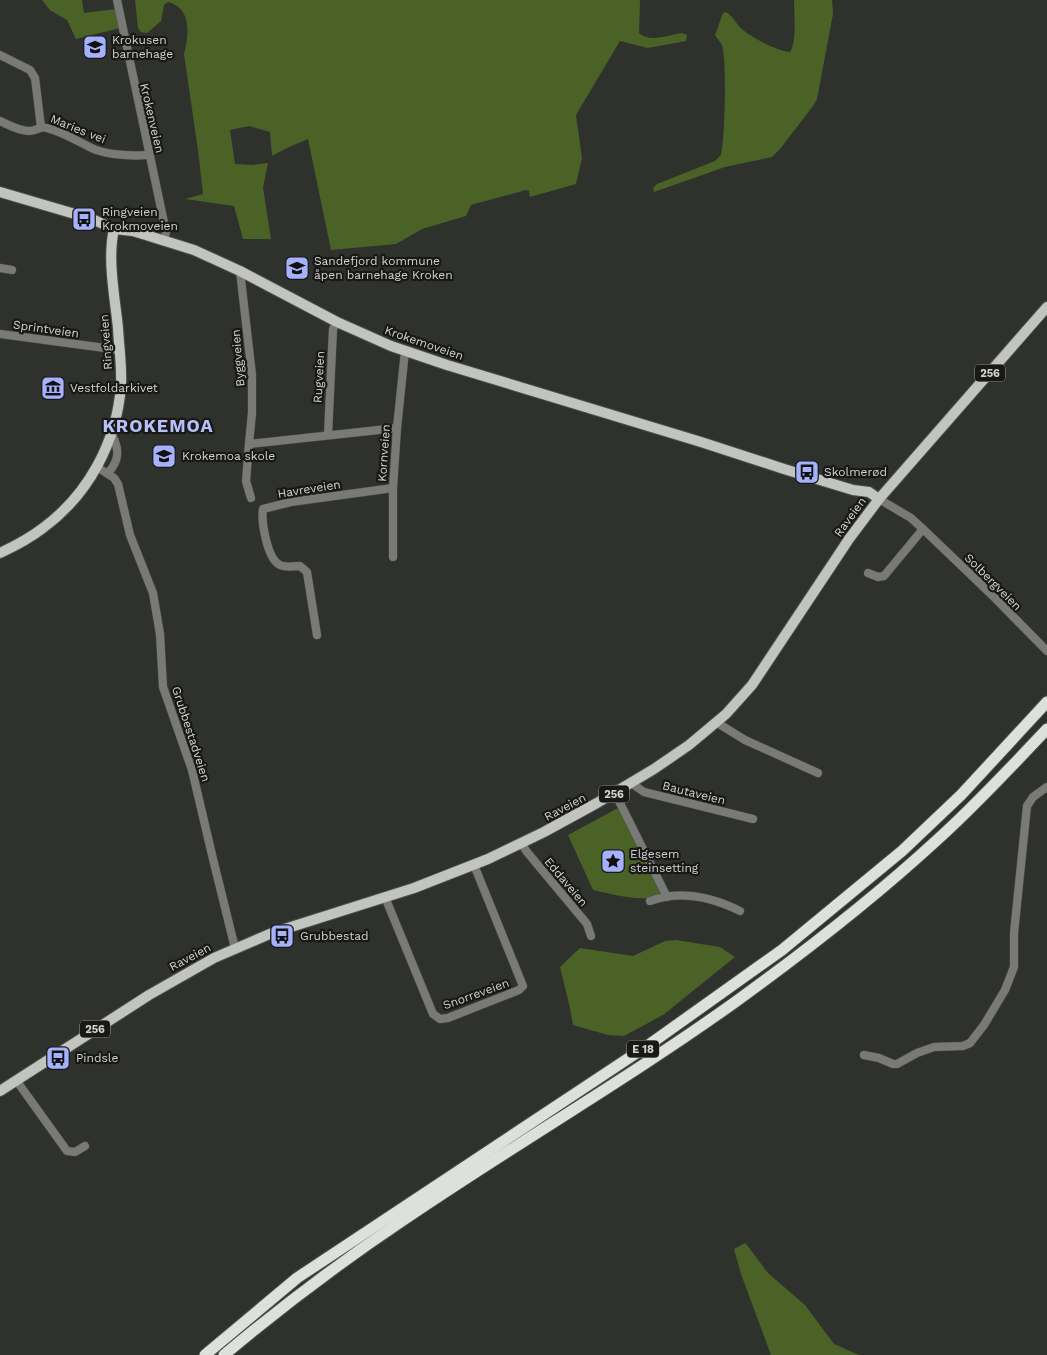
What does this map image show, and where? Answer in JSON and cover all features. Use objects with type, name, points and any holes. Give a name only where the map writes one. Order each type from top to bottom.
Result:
[{"type":"highway","name":"E 18","points":[[205,1355],[297,1278],[650,1044],[782,950],[902,851],[961,795],[1047,702]]},
{"type":"highway","name":"E 18","points":[[224,1355],[306,1289],[398,1223],[662,1051],[736,1001],[816,943],[938,840],[992,788],[1047,729]]},
{"type":"main road","name":"Krokemoveien","points":[[0,192],[92,219],[114,229],[133,231],[194,250],[240,270],[337,322],[405,351],[852,490],[873,500],[879,498]]},
{"type":"main road","name":"Ringveien","points":[[0,553],[30,537],[60,514],[78,494],[97,467],[112,435],[121,386],[120,350],[112,260],[114,229]]},
{"type":"main road","name":"Raveien","points":[[0,1091],[157,990],[199,966],[272,933],[385,897],[474,865],[521,843],[615,793],[689,746],[742,696],[762,672],[849,539],[879,498],[1047,307]]},
{"type":"street","name":"Krokenveien","points":[[117,0],[166,232],[164,240]]},
{"type":"street","points":[[0,54],[24,66],[33,73],[37,84],[41,126]]},
{"type":"street","name":"Maries vei","points":[[0,121],[30,131],[41,126],[50,128],[96,150],[111,154],[149,155]]},
{"type":"street","points":[[0,268],[12,270]]},
{"type":"street","name":"Byggveien","points":[[240,270],[252,375],[252,413],[246,481],[251,498]]},
{"type":"street","name":"Rugveien","points":[[328,435],[333,329],[337,322]]},
{"type":"street","name":"Sprintveien","points":[[0,334],[120,350]]},
{"type":"street","name":"Kornveien","points":[[393,557],[393,488],[405,351]]},
{"type":"street","points":[[249,444],[397,428]]},
{"type":"street","points":[[97,467],[108,473],[114,466],[117,459],[117,447],[112,435]]},
{"type":"street","name":"Grubbestadveien","points":[[108,473],[118,484],[130,535],[153,593],[160,634],[164,687],[192,770],[236,948]]},
{"type":"street","name":"Havreveien","points":[[317,635],[307,572],[300,566],[282,566],[273,560],[262,522],[263,509],[291,502],[393,488]]},
{"type":"street","name":"Solbergveien","points":[[879,498],[911,518],[993,596],[1047,651]]},
{"type":"street","points":[[868,573],[878,577],[884,576],[923,529]]},
{"type":"street","points":[[716,722],[745,740],[818,773]]},
{"type":"street","name":"Bautaveien","points":[[631,783],[644,792],[753,820]]},
{"type":"street","points":[[864,1055],[897,1064],[917,1053],[934,1047],[962,1046],[967,1044],[984,1024],[1005,990],[1014,967],[1014,933],[1027,806],[1033,797],[1047,787]]},
{"type":"street","points":[[615,793],[667,897]]},
{"type":"street","name":"Eddaveien","points":[[521,843],[587,924],[591,936]]},
{"type":"street","name":"Snorreveien","points":[[385,897],[433,1014],[440,1019],[448,1018],[519,990],[523,986],[474,865]]},
{"type":"street","points":[[650,901],[667,897],[700,897],[717,901],[740,912]]},
{"type":"street","points":[[16,1080],[67,1151],[74,1152],[85,1146]]},
{"type":"green space","points":[[42,0],[82,0],[84,13],[116,9],[120,28],[76,39],[67,20],[50,10]]},
{"type":"green space","points":[[135,0],[640,0],[639,33],[643,36],[654,38],[682,33],[687,35],[686,41],[648,48],[620,41],[576,115],[582,158],[576,184],[530,197],[529,191],[526,190],[471,205],[466,216],[422,229],[396,244],[331,250],[308,139],[272,156],[270,132],[249,126],[230,130],[235,164],[253,165],[268,163],[263,188],[271,239],[243,239],[234,206],[185,199],[203,194],[184,54],[187,39],[187,23],[181,10],[176,5],[168,2],[164,5],[161,21],[147,33],[141,32],[138,28]]},
{"type":"green space","points":[[794,0],[832,0],[833,14],[817,99],[813,106],[772,157],[725,167],[654,192],[653,188],[657,184],[715,161],[721,155],[725,66],[722,45],[715,35],[723,13],[726,12],[746,33],[758,40],[772,47],[790,52],[794,41]]},
{"type":"green space","name":"Elgesem steinsetting","points":[[620,807],[660,888],[660,893],[654,896],[638,898],[593,890],[568,835]]},
{"type":"green space","points":[[676,940],[720,947],[735,957],[663,1015],[624,1036],[608,1035],[573,1025],[560,967],[580,948],[633,956],[665,941]]},
{"type":"green space","points":[[745,1243],[768,1273],[805,1305],[834,1344],[859,1355],[771,1355],[741,1274],[734,1249]]},
{"type":"place","name":"Krokusen barnehage","points":[[95,47]]},
{"type":"place","name":"Ringveien Krokmoveien","points":[[84,219]]},
{"type":"place","name":"Sandefjord kommune åpen barnehage Kroken","points":[[297,268]]},
{"type":"place","name":"Vestfoldarkivet","points":[[53,388]]},
{"type":"place","name":"Krokemoa skole","points":[[164,456]]},
{"type":"place","name":"Skolmerød","points":[[807,472]]},
{"type":"place","name":"Elgesem steinsetting","points":[[613,861]]},
{"type":"place","name":"Grubbestad","points":[[282,936]]},
{"type":"place","name":"Pindsle","points":[[58,1058]]},
{"type":"district","name":"KROKEMOA","points":[[158,426]]}]
